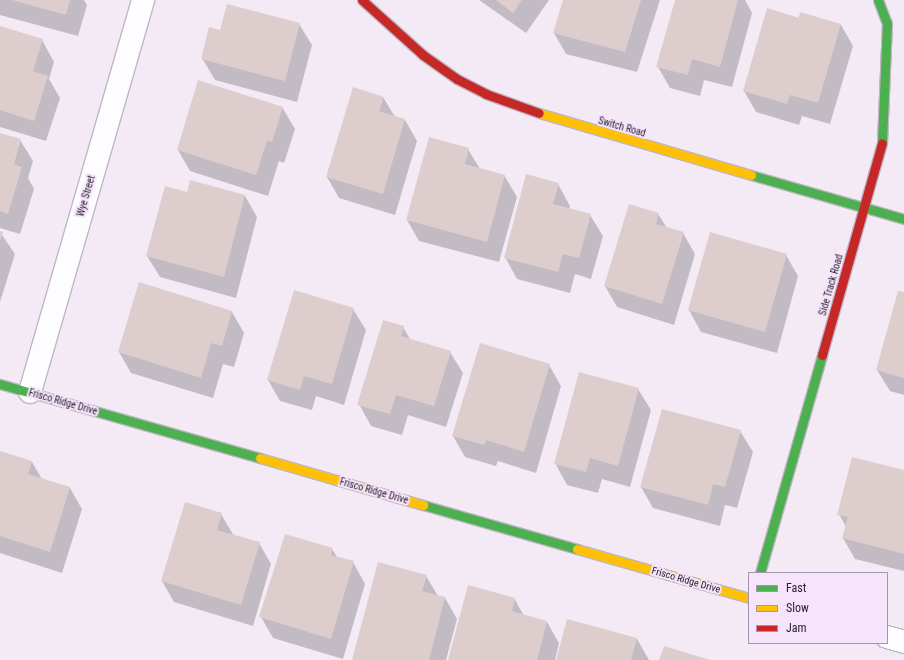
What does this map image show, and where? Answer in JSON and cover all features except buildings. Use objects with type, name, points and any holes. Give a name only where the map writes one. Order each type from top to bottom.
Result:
[{"type":"street","name":"Wye Street","points":[[30,392],[143,0]]},
{"type":"street","name":"Switch Road","points":[[362,0],[423,55],[457,79],[486,94],[566,123],[904,219]]},
{"type":"street","name":"Side Track Road","points":[[760,572],[882,146],[887,23],[878,0]]},
{"type":"street","name":"Frisco Ridge Drive","points":[[0,384],[748,598]]},
{"type":"street","points":[[888,637],[904,642]]},
{"type":"traffic: fast","points":[[878,0],[887,23],[882,143]]},
{"type":"traffic: fast","points":[[751,175],[904,219]]},
{"type":"traffic: fast","points":[[760,572],[822,355]]},
{"type":"traffic: fast","points":[[0,384],[260,458]]},
{"type":"traffic: fast","points":[[423,505],[577,549]]},
{"type":"traffic: slow","points":[[539,113],[751,175]]},
{"type":"traffic: slow","points":[[260,458],[423,505]]},
{"type":"traffic: slow","points":[[577,549],[748,598]]},
{"type":"traffic: jam","points":[[362,0],[423,55],[457,79],[486,94],[539,113]]},
{"type":"traffic: jam","points":[[822,355],[882,143]]}]
